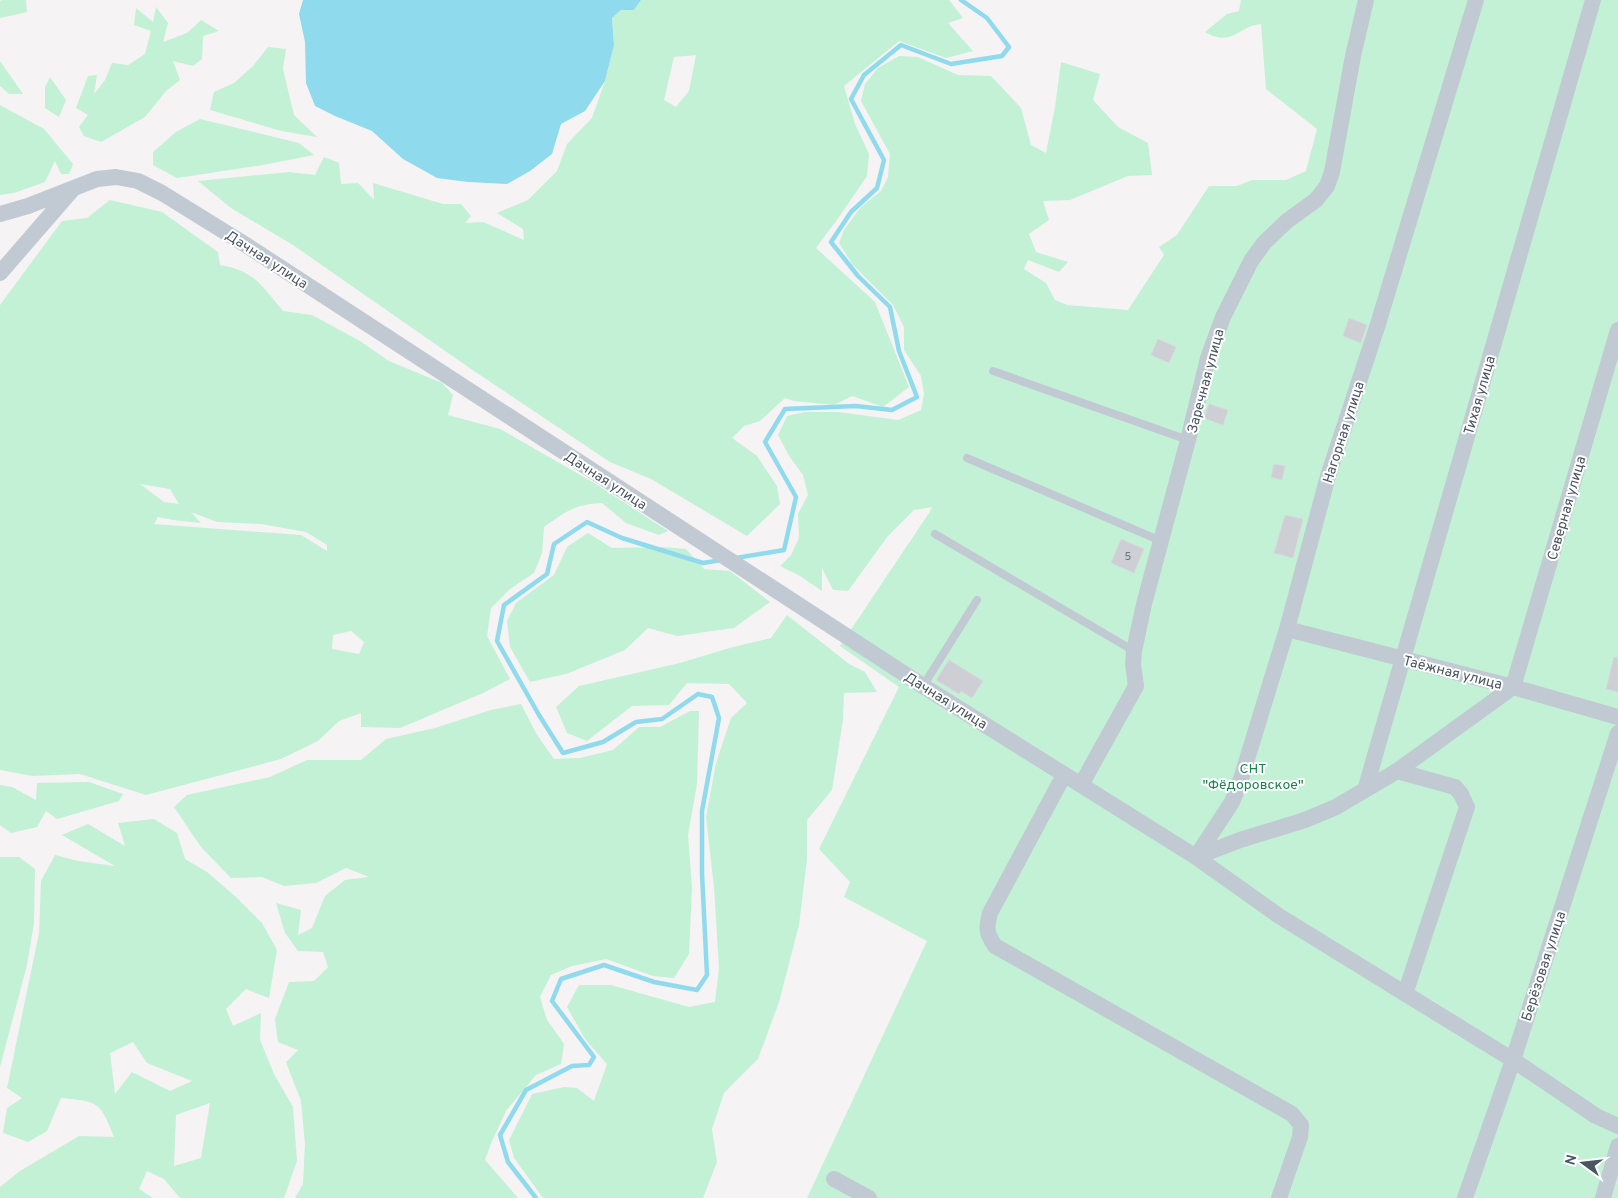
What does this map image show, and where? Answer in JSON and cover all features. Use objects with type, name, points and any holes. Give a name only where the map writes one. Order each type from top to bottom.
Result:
[{"type":"street","name":"Заречная улица","points":[[1080,785],[1136,686],[1133,664],[1134,652],[1144,604],[1208,358],[1223,317],[1242,278],[1264,243],[1287,221],[1316,200],[1327,186],[1332,172],[1353,56],[1366,0]]},
{"type":"street","name":"Нагорная улица","points":[[1196,856],[1232,802],[1240,782],[1287,629],[1328,476],[1378,324],[1476,0]]},
{"type":"street","name":"Тихая улица","points":[[1365,790],[1593,0]]},
{"type":"street","name":"Дачная улица","points":[[0,214],[28,206],[97,179],[116,178],[138,181],[162,193],[254,250],[923,686],[1196,856],[1279,916],[1512,1060],[1596,1116],[1618,1126]]},
{"type":"street","points":[[0,273],[74,187]]},
{"type":"street","name":"Северная улица","points":[[1513,686],[1618,330]]},
{"type":"street","name":"Таёжная улица","points":[[1287,629],[1403,660],[1513,686],[1618,717]]},
{"type":"street","points":[[1196,856],[1305,820],[1336,807],[1397,770],[1513,686]]},
{"type":"street","name":"Берёзовая улица","points":[[1465,1198],[1512,1060],[1618,733]]},
{"type":"street","points":[[1397,770],[1455,787],[1461,794],[1467,807],[1405,994]]},
{"type":"street","points":[[1064,775],[990,913],[986,926],[990,938],[996,946],[1292,1114],[1300,1125],[1300,1137],[1279,1198]]},
{"type":"street","points":[[1602,1198],[1618,1146]]},
{"type":"street","points":[[834,1179],[869,1198]]},
{"type":"lane","points":[[993,371],[1188,440]]},
{"type":"lane","points":[[967,458],[1161,542]]},
{"type":"lane","points":[[935,534],[1134,652]]},
{"type":"lane","points":[[923,686],[976,600]]},
{"type":"green space","points":[[26,0],[27,12],[0,18],[0,1]]},
{"type":"green space","points":[[641,0],[949,0],[963,18],[948,23],[973,51],[946,58],[899,41],[844,86],[855,124],[869,154],[867,176],[816,248],[875,302],[909,387],[883,407],[852,396],[834,405],[794,401],[785,398],[760,421],[744,426],[732,438],[757,456],[777,486],[780,504],[747,536],[651,479],[610,462],[474,371],[293,245],[231,208],[198,181],[289,172],[315,175],[324,157],[339,163],[341,184],[358,183],[374,200],[373,183],[443,204],[461,204],[471,216],[465,223],[483,222],[524,240],[523,229],[497,213],[528,200],[557,171],[567,144],[592,118],[605,81],[614,45],[612,18],[621,10],[634,10]],"holes":[[[696,55],[689,91],[676,107],[664,100],[674,57]]]},
{"type":"green space","name":"СНТ \"Фёдоровское\"","points":[[1241,0],[1618,0],[1618,1198],[807,1198],[927,941],[844,897],[850,882],[819,849],[899,687],[840,646],[932,507],[914,510],[888,536],[848,591],[833,590],[822,568],[822,591],[800,576],[780,566],[791,555],[799,538],[798,514],[808,495],[803,475],[789,456],[778,435],[787,416],[805,412],[838,412],[898,420],[921,410],[924,394],[921,376],[904,350],[904,327],[893,305],[852,264],[839,243],[844,230],[860,208],[881,191],[888,177],[890,154],[861,101],[865,84],[878,68],[899,56],[918,57],[958,75],[991,76],[1021,108],[1031,145],[1046,153],[1061,62],[1100,74],[1093,100],[1118,127],[1148,143],[1152,175],[1128,176],[1070,200],[1043,201],[1049,220],[1029,234],[1036,252],[1068,262],[1059,272],[1028,260],[1024,269],[1046,283],[1055,300],[1067,305],[1128,310],[1164,255],[1159,247],[1177,235],[1209,186],[1237,186],[1252,180],[1286,180],[1306,171],[1317,129],[1266,89],[1261,24],[1222,38],[1205,32],[1227,14],[1239,11]]},
{"type":"green space","points":[[156,7],[168,23],[163,42],[187,33],[201,20],[219,31],[203,36],[202,59],[193,66],[173,61],[180,80],[166,91],[145,117],[101,142],[84,136],[79,127],[88,115],[76,108],[88,76],[97,75],[94,94],[105,80],[112,63],[128,65],[145,54],[151,31],[134,25],[136,8],[153,22]]},
{"type":"green space","points":[[268,47],[286,49],[283,69],[294,115],[317,137],[281,131],[210,110],[214,92],[234,83],[253,66]]},
{"type":"green space","points":[[0,61],[23,94],[9,94],[0,86]]},
{"type":"green space","points":[[50,77],[66,100],[59,117],[45,108],[45,87]]},
{"type":"green space","points":[[0,105],[44,129],[73,164],[69,174],[61,174],[55,161],[45,182],[14,193],[0,195]]},
{"type":"green space","points":[[200,119],[299,143],[314,155],[177,178],[153,165],[153,152],[176,132]]},
{"type":"green space","points":[[110,200],[162,212],[218,252],[220,265],[250,275],[283,311],[312,315],[360,341],[389,361],[442,383],[453,395],[448,415],[500,429],[596,484],[668,531],[659,535],[626,523],[602,503],[577,507],[544,527],[542,553],[534,573],[510,589],[491,608],[487,636],[510,679],[483,693],[400,728],[361,727],[361,713],[339,721],[318,741],[281,759],[146,795],[80,774],[33,776],[0,770],[0,305],[62,221],[87,218]],"holes":[[[140,484],[170,489],[179,504],[164,502]],[[191,512],[217,522],[261,524],[306,532],[327,545],[327,551],[301,535],[154,524],[158,517],[201,523]],[[351,631],[364,642],[359,654],[332,649],[333,635]]]},
{"type":"green space","points":[[588,533],[612,548],[663,547],[686,549],[704,569],[730,571],[770,602],[734,628],[677,636],[648,628],[625,650],[566,674],[530,682],[510,647],[507,621],[516,603],[554,575],[567,547]]},
{"type":"green space","points":[[787,615],[849,664],[865,672],[877,692],[844,693],[843,720],[832,790],[807,820],[807,859],[799,925],[779,1002],[758,1059],[724,1093],[712,1129],[717,1162],[703,1198],[543,1198],[514,1158],[509,1140],[532,1094],[564,1087],[577,1088],[594,1101],[607,1064],[585,1039],[567,1007],[579,985],[611,985],[689,1007],[715,1002],[719,968],[714,887],[706,817],[716,763],[731,718],[747,703],[729,684],[687,683],[669,705],[632,706],[587,741],[567,733],[556,707],[579,686],[680,663],[771,638]]},
{"type":"green space","points":[[521,704],[537,735],[554,759],[580,758],[613,750],[639,727],[660,727],[690,711],[699,711],[697,784],[688,835],[692,887],[689,954],[674,978],[653,976],[606,959],[572,966],[551,975],[540,997],[547,1020],[564,1044],[561,1064],[536,1075],[506,1111],[485,1160],[518,1198],[295,1198],[303,1184],[305,1144],[301,1101],[286,1062],[298,1050],[278,1042],[275,1019],[289,982],[314,981],[328,967],[323,952],[298,951],[285,933],[276,903],[301,910],[298,935],[312,928],[325,896],[345,880],[369,877],[346,868],[316,883],[284,886],[262,877],[231,878],[201,847],[174,807],[187,795],[270,777],[307,760],[361,760],[386,739],[435,728],[491,710]]},
{"type":"green space","points":[[89,782],[123,794],[119,801],[57,819],[46,811],[37,827],[11,833],[0,825],[0,785],[12,787],[36,800],[37,783]]},
{"type":"green space","points":[[154,819],[177,833],[185,859],[207,872],[236,897],[262,923],[277,950],[269,998],[246,989],[226,1009],[233,1026],[261,1013],[260,1040],[274,1074],[293,1107],[297,1161],[284,1198],[180,1198],[164,1179],[147,1171],[139,1189],[153,1198],[0,1198],[0,1187],[20,1171],[79,1136],[114,1137],[105,1116],[96,1105],[61,1098],[47,1131],[28,1142],[3,1133],[7,1108],[22,1098],[7,1088],[39,933],[41,881],[55,855],[78,861],[115,866],[62,835],[88,824],[125,846],[118,823]],"holes":[[[133,1042],[147,1063],[192,1081],[170,1091],[132,1072],[115,1094],[110,1053]],[[210,1103],[201,1158],[174,1166],[176,1115]]]},
{"type":"green space","points":[[0,857],[19,857],[35,869],[34,923],[27,965],[0,1067]]},
{"type":"water","points":[[303,0],[641,0],[634,10],[621,10],[612,18],[614,45],[605,81],[585,111],[561,124],[552,154],[530,171],[507,184],[437,178],[403,159],[372,131],[315,106],[306,83],[305,42],[299,14]]},
{"type":"building","points":[[1349,318],[1367,325],[1361,343],[1343,336]]},
{"type":"building","points":[[1158,339],[1176,347],[1169,363],[1151,355]]},
{"type":"building","points":[[1209,404],[1228,410],[1223,425],[1204,418]]},
{"type":"building","points":[[1274,464],[1285,466],[1282,480],[1271,477]]},
{"type":"building","points":[[1285,515],[1303,519],[1293,558],[1274,553]]},
{"type":"building","points":[[1121,539],[1144,549],[1134,573],[1111,563]]},
{"type":"building","points":[[1614,657],[1618,658],[1618,692],[1606,689]]},
{"type":"building","points":[[949,660],[983,681],[972,698],[961,691],[959,694],[936,680]]},
{"type":"waterway","points":[[736,558],[784,550],[796,497],[765,442],[785,409],[856,406],[892,410],[917,397],[899,351],[890,307],[858,276],[831,242],[851,212],[877,188],[884,160],[851,99],[864,75],[901,45],[951,64],[1002,56],[1009,47],[987,18],[961,0]]},
{"type":"waterway","points":[[536,1198],[508,1162],[500,1135],[526,1090],[572,1066],[589,1065],[594,1057],[552,1001],[561,979],[604,965],[654,982],[697,990],[707,975],[702,874],[702,811],[719,718],[712,697],[698,694],[662,719],[636,722],[603,742],[563,753],[497,641],[504,605],[547,574],[554,544],[587,522],[622,538],[703,563],[721,560]]}]
